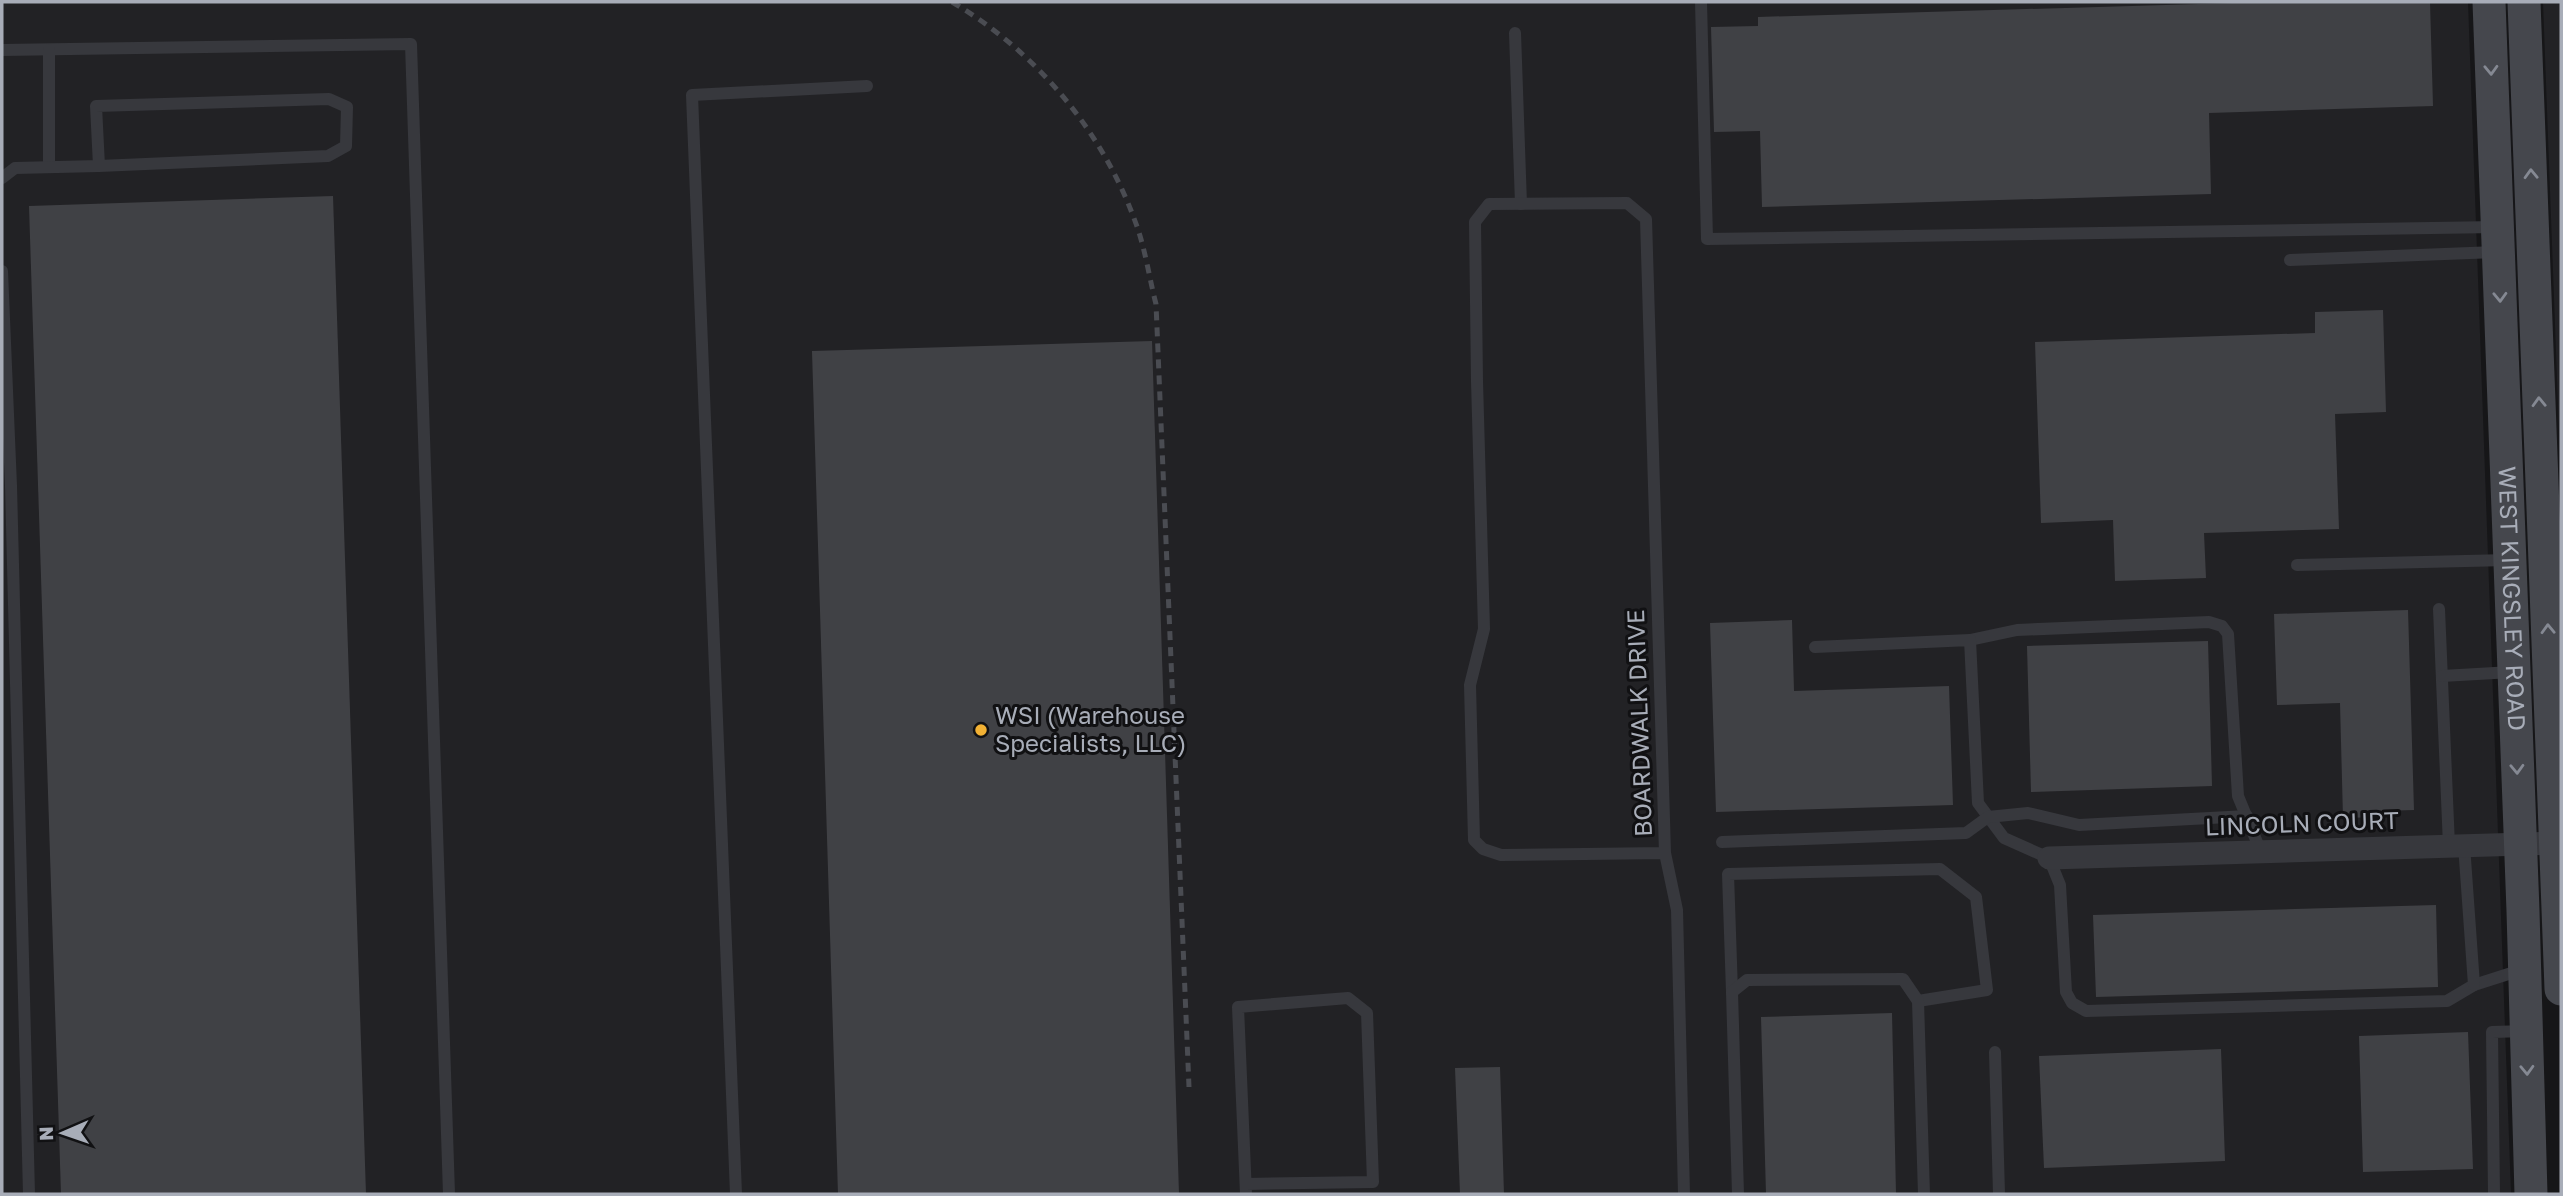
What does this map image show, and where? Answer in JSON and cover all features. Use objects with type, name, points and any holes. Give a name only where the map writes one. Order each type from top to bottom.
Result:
[{"type":"main road","name":"WEST KINGSLEY ROAD","points":[[2489,2],[2513,240],[2534,559],[2550,671],[2561,989]]},
{"type":"main road","name":"WEST KINGSLEY ROAD","points":[[2513,240],[2524,2]]},
{"type":"main road","name":"WEST KINGSLEY ROAD","points":[[2531,1194],[2514,672],[2534,559]]},
{"type":"main road","points":[[2514,672],[2550,671]]},
{"type":"main road","points":[[2525,969],[2561,966]]},
{"type":"street","name":"LINCOLN COURT","points":[[2049,858],[2557,843]]},
{"type":"lane","points":[[1701,2],[1707,239],[2513,240]]},
{"type":"lane","points":[[1515,33],[1521,204]]},
{"type":"lane","points":[[2,50],[411,44],[449,1194]]},
{"type":"lane","points":[[48,50],[49,167]]},
{"type":"lane","points":[[736,1194],[692,95],[867,86]]},
{"type":"lane","points":[[2,178],[15,167],[99,166],[328,156],[346,146],[347,107],[329,99],[96,106],[99,166]]},
{"type":"lane","name":"BOARDWALK DRIVE","points":[[1665,853],[1501,855],[1483,849],[1474,840],[1470,685],[1484,629],[1475,222],[1489,204],[1626,203],[1646,219],[1665,853],[1677,910],[1684,1194]]},
{"type":"lane","points":[[2290,260],[2513,240]]},
{"type":"lane","points":[[2,271],[6,486],[29,1194]]},
{"type":"lane","points":[[2297,565],[2534,559]]},
{"type":"lane","points":[[2439,609],[2442,676],[2457,845],[2474,985]]},
{"type":"lane","points":[[1815,647],[1970,640],[2017,630],[2209,622],[2222,626],[2228,634],[2238,796],[2261,852]]},
{"type":"lane","points":[[1970,640],[1978,803],[2004,838],[2049,858],[2060,885],[2066,992],[2072,1003],[2086,1011],[2447,1001],[2474,985],[2525,969]]},
{"type":"lane","points":[[2442,676],[2514,672]]},
{"type":"lane","points":[[1722,842],[1966,833],[1988,817],[2028,813],[2079,825],[2247,816]]},
{"type":"lane","points":[[1738,1194],[1728,874],[1940,869],[1976,897],[1987,990],[1918,1001]]},
{"type":"lane","points":[[1732,992],[1747,980],[1903,979],[1918,1001],[1924,1194]]},
{"type":"lane","points":[[1348,998],[1367,1013],[1373,1182],[1246,1189],[1238,1007],[1348,998]]},
{"type":"lane","points":[[2494,1194],[2492,1032],[2526,1031]]},
{"type":"lane","points":[[1995,1052],[1999,1194]]},
{"type":"shaded area","points":[[2,2],[2468,2],[2511,1194],[2,1194]]},
{"type":"shaded area","points":[[2543,2],[2561,2],[2561,486]]},
{"type":"building","points":[[2265,2],[2430,2],[2433,106],[2209,113],[2211,194],[1762,207],[1760,131],[1714,132],[1711,27],[1758,26],[1758,17]]},
{"type":"building","points":[[333,196],[366,1194],[61,1194],[29,206]]},
{"type":"building","points":[[2383,310],[2386,412],[2335,414],[2339,529],[2204,533],[2206,578],[2115,581],[2113,520],[2041,523],[2035,342],[2315,333],[2315,312]]},
{"type":"building","points":[[1152,341],[1179,1194],[838,1194],[812,351]]},
{"type":"building","points":[[2408,610],[2414,810],[2381,811],[2381,817],[2343,818],[2340,703],[2277,705],[2274,614]]},
{"type":"building","points":[[1792,620],[1794,691],[1949,686],[1953,805],[1716,812],[1710,623]]},
{"type":"building","points":[[2208,641],[2212,786],[2031,792],[2027,646]]},
{"type":"building","points":[[2436,905],[2438,987],[2096,997],[2093,915]]},
{"type":"building","points":[[1892,1013],[1896,1194],[1766,1194],[1761,1017]]},
{"type":"building","points":[[2468,1032],[2473,1169],[2363,1172],[2359,1036]]},
{"type":"building","points":[[2221,1049],[2225,1161],[2044,1168],[2039,1056]]},
{"type":"building","points":[[1500,1067],[1504,1194],[1460,1194],[1455,1068]]},
{"type":"railway","points":[[952,2],[1011,44],[1038,69],[1084,125],[1104,155],[1135,221],[1156,304],[1189,1087]]},
{"type":"place","name":"WSI (Warehouse Specialists, LLC)","points":[[981,730]]}]
